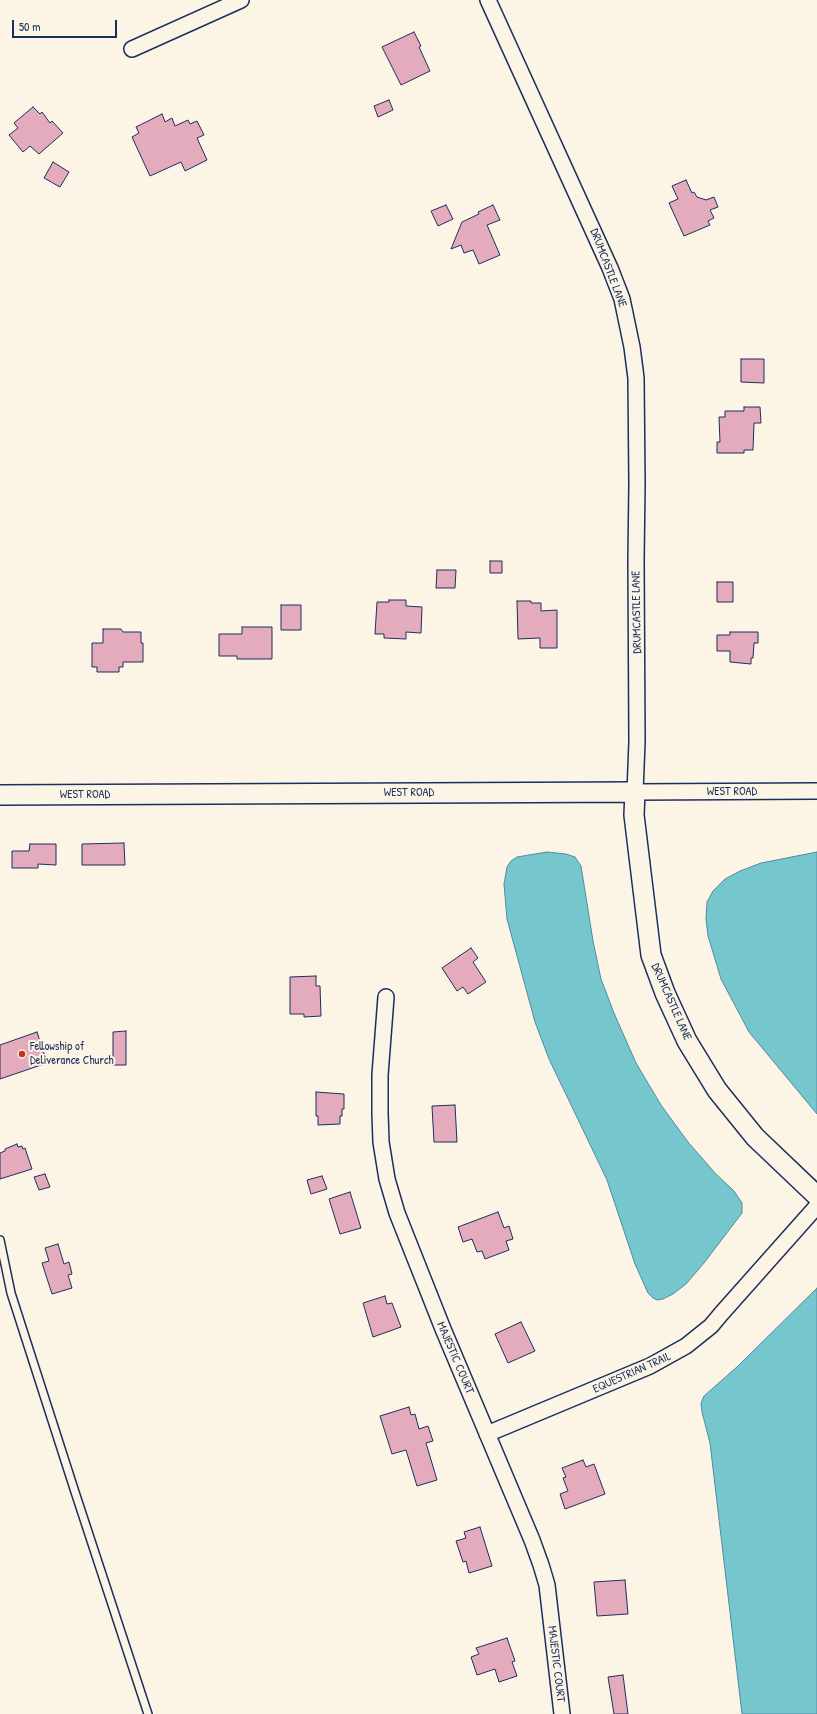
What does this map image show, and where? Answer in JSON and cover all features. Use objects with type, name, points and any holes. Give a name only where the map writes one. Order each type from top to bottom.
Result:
[{"type":"street","points":[[132,49],[241,0]]},
{"type":"street","name":"DRUMCASTLE LANE","points":[[488,0],[610,268],[622,299],[632,347],[636,378],[637,484],[637,742],[634,814],[651,955],[665,993],[687,1041],[717,1090],[755,1136],[817,1196]]},
{"type":"street","name":"WEST ROAD","points":[[0,795],[817,792]]},
{"type":"street","name":"MAJESTIC COURT","points":[[386,998],[380,1075],[380,1112],[381,1142],[387,1179],[396,1213],[452,1353],[532,1540],[541,1565],[546,1585],[562,1714]]},
{"type":"street","name":"EQUESTRIAN TRAIL","points":[[487,1434],[650,1366],[686,1346],[711,1326],[817,1206]]},
{"type":"lane","points":[[0,1240],[11,1293],[74,1492],[148,1714]]},
{"type":"water","points":[[547,852],[566,854],[575,857],[581,866],[593,941],[601,979],[636,1063],[661,1105],[688,1142],[715,1173],[734,1191],[742,1203],[742,1213],[704,1263],[686,1284],[673,1294],[663,1299],[657,1300],[648,1293],[635,1264],[607,1180],[549,1059],[535,1022],[507,919],[504,884],[507,867],[511,861],[517,857]]},
{"type":"water","points":[[817,852],[817,1114],[749,1032],[721,979],[708,936],[706,919],[707,902],[713,891],[725,879],[740,871],[761,863]]},
{"type":"water","points":[[817,1288],[817,1714],[742,1714],[710,1443],[701,1403],[704,1396],[738,1366]]},
{"type":"building","points":[[414,32],[430,71],[401,85],[382,47]]},
{"type":"building","points":[[389,100],[393,110],[378,117],[374,106]]},
{"type":"building","points":[[33,107],[40,114],[42,112],[50,123],[52,121],[63,133],[39,154],[30,146],[23,152],[9,135],[18,128],[14,123]]},
{"type":"building","points":[[162,114],[165,122],[172,118],[175,126],[188,120],[190,124],[197,121],[204,135],[197,138],[207,160],[185,171],[181,162],[150,176],[132,137],[139,133],[136,127]]},
{"type":"building","points":[[53,162],[69,172],[60,187],[44,178]]},
{"type":"building","points":[[686,180],[692,193],[694,192],[697,197],[706,200],[714,197],[718,207],[710,210],[714,218],[708,221],[710,225],[684,236],[669,203],[678,199],[672,186]]},
{"type":"building","points":[[446,205],[453,219],[438,226],[431,211]]},
{"type":"building","points":[[493,205],[500,220],[487,225],[500,255],[479,264],[473,250],[464,253],[461,245],[451,249],[462,222]]},
{"type":"building","points":[[741,359],[764,359],[764,383],[741,382]]},
{"type":"building","points":[[744,407],[760,407],[761,423],[754,423],[753,450],[744,450],[744,453],[717,453],[717,442],[720,442],[719,417],[725,417],[725,411],[744,411]]},
{"type":"building","points":[[490,561],[502,561],[502,573],[490,573]]},
{"type":"building","points":[[437,570],[456,570],[455,588],[436,588]]},
{"type":"building","points":[[717,582],[733,582],[733,602],[717,602]]},
{"type":"building","points":[[389,600],[406,600],[406,606],[422,607],[421,633],[406,632],[406,639],[384,638],[384,634],[375,634],[377,602],[389,602]]},
{"type":"building","points":[[517,601],[541,603],[541,611],[557,610],[557,648],[540,648],[540,638],[518,639]]},
{"type":"building","points":[[281,605],[301,605],[301,630],[281,630]]},
{"type":"building","points":[[242,627],[272,627],[272,659],[237,659],[237,656],[219,656],[219,634],[242,634]]},
{"type":"building","points":[[103,629],[121,629],[123,632],[141,632],[141,643],[143,643],[143,662],[123,662],[123,667],[119,667],[119,672],[97,672],[97,667],[92,667],[92,643],[103,643]]},
{"type":"building","points":[[730,632],[758,632],[758,643],[754,643],[751,664],[730,662],[730,651],[717,651],[717,635],[730,635]]},
{"type":"building","points":[[124,843],[125,865],[82,865],[82,844]]},
{"type":"building","points":[[30,844],[56,844],[56,865],[38,864],[38,868],[12,868],[12,851],[29,851]]},
{"type":"building","points":[[471,948],[478,958],[473,962],[486,982],[468,994],[463,987],[457,991],[442,968]]},
{"type":"building","points":[[316,976],[316,986],[320,986],[321,1016],[304,1017],[304,1014],[290,1014],[290,977]]},
{"type":"building","points":[[126,1031],[126,1065],[113,1065],[113,1032]]},
{"type":"building","name":"Fellowship of Deliverance Church","points":[[37,1032],[47,1063],[0,1079],[0,1045]]},
{"type":"building","points":[[316,1092],[344,1094],[344,1109],[342,1109],[342,1116],[340,1116],[340,1124],[318,1125],[318,1116],[316,1116]]},
{"type":"building","points":[[455,1105],[457,1142],[434,1142],[432,1106]]},
{"type":"building","points":[[17,1144],[18,1147],[22,1146],[23,1149],[25,1148],[32,1169],[0,1179],[0,1153]]},
{"type":"building","points":[[45,1174],[50,1187],[39,1190],[34,1177]]},
{"type":"building","points":[[322,1176],[327,1189],[311,1194],[307,1180]]},
{"type":"building","points":[[350,1192],[361,1228],[340,1234],[329,1199]]},
{"type":"building","points":[[498,1212],[504,1228],[509,1226],[513,1239],[506,1241],[509,1250],[485,1259],[482,1251],[477,1252],[472,1239],[463,1242],[458,1227]]},
{"type":"building","points":[[58,1244],[64,1264],[69,1262],[72,1274],[68,1275],[72,1288],[52,1294],[42,1263],[49,1261],[45,1248]]},
{"type":"building","points":[[385,1296],[387,1304],[392,1303],[401,1327],[373,1337],[363,1303]]},
{"type":"building","points":[[521,1322],[535,1351],[508,1363],[495,1334]]},
{"type":"building","points":[[409,1407],[411,1415],[415,1414],[419,1429],[428,1426],[433,1441],[426,1443],[437,1480],[417,1486],[406,1450],[392,1454],[380,1416]]},
{"type":"building","points":[[583,1460],[586,1467],[594,1464],[605,1494],[565,1509],[560,1494],[568,1491],[563,1478],[566,1477],[562,1468]]},
{"type":"building","points":[[480,1527],[492,1566],[469,1573],[466,1561],[463,1562],[456,1541],[466,1538],[464,1532]]},
{"type":"building","points":[[625,1580],[628,1614],[597,1616],[594,1582]]},
{"type":"building","points":[[507,1638],[515,1661],[512,1662],[517,1676],[499,1682],[495,1669],[477,1675],[471,1657],[479,1654],[476,1648]]},
{"type":"building","points":[[623,1675],[628,1714],[614,1714],[608,1677]]},
{"type":"place","name":"Fellowship of Deliverance Church","points":[[22,1054]]}]
